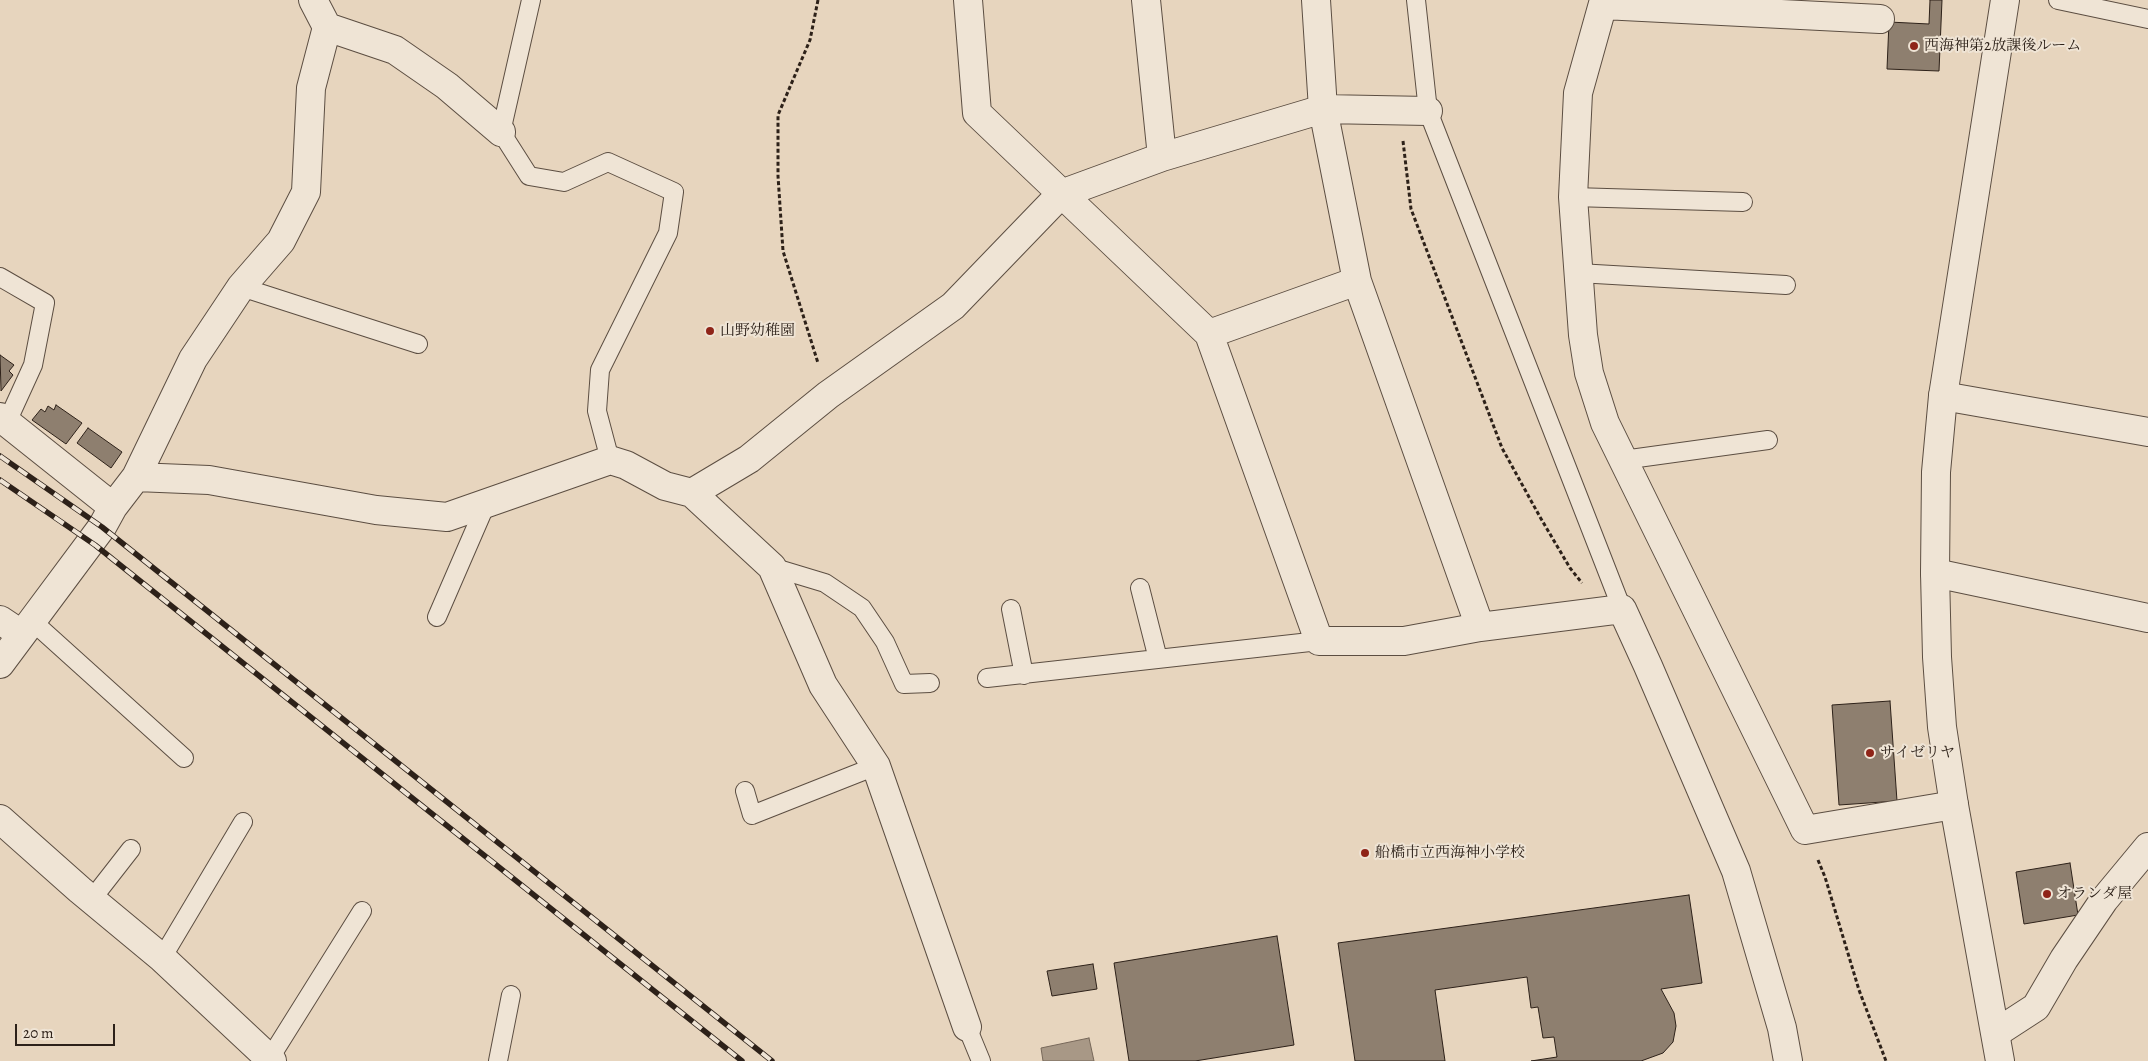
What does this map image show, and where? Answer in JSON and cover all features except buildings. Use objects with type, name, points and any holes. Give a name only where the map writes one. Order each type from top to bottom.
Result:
[{"type":"street","points":[[312,0],[327,27],[395,50],[447,86],[501,132]]},
{"type":"street","points":[[968,0],[977,113],[1209,334],[1319,641],[1404,641],[1480,627],[1613,610],[1648,666],[1736,871],[1782,1028],[1788,1061]]},
{"type":"street","points":[[1146,0],[1162,157]]},
{"type":"street","points":[[1316,0],[1323,109],[1357,281],[1480,627]]},
{"type":"street","points":[[2000,1061],[1954,805],[1942,726],[1937,657],[1935,573],[1936,472],[1943,396],[2005,0]]},
{"type":"street","points":[[1880,19],[1603,2],[1578,93],[1573,197],[1583,335],[1590,373],[1605,423],[1805,830],[1954,805]]},
{"type":"street","points":[[0,664],[18,624],[102,527],[113,507],[136,477],[193,359],[241,287],[281,241],[306,192],[311,88],[327,27]]},
{"type":"street","points":[[692,493],[749,459],[828,395],[952,306],[1061,194],[1162,157],[1323,109],[1428,111]]},
{"type":"street","points":[[1209,334],[1357,281]]},
{"type":"street","points":[[1943,396],[2148,432]]},
{"type":"street","points":[[4,419],[113,507]]},
{"type":"street","points":[[136,477],[209,480],[376,510],[447,517],[610,460],[665,486],[692,493],[772,567],[823,685],[876,766],[967,1027]]},
{"type":"street","points":[[1935,573],[2148,618]]},
{"type":"street","points":[[0,818],[162,958],[271,1060]]},
{"type":"street","points":[[1996,1033],[2036,1007],[2064,959],[2104,900],[2148,847]]},
{"type":"lane","points":[[531,0],[501,132],[530,176],[564,182],[608,162],[674,192],[668,233],[600,370],[597,411],[610,460]]},
{"type":"lane","points":[[1416,0],[1428,111],[1613,610]]},
{"type":"lane","points":[[2058,0],[2148,19]]},
{"type":"lane","points":[[1573,197],[1743,202]]},
{"type":"lane","points":[[1578,274],[1786,285]]},
{"type":"lane","points":[[0,277],[45,303],[33,365],[4,419]]},
{"type":"lane","points":[[241,287],[418,344]]},
{"type":"lane","points":[[1623,460],[1768,440]]},
{"type":"lane","points":[[437,617],[486,504]]},
{"type":"lane","points":[[772,567],[825,583],[862,608],[885,642],[904,684],[930,683]]},
{"type":"lane","points":[[1140,588],[1158,659]]},
{"type":"lane","points":[[1011,608],[1024,675]]},
{"type":"lane","points":[[18,624],[184,758]]},
{"type":"lane","points":[[988,678],[1319,641]]},
{"type":"lane","points":[[745,790],[752,815],[876,766]]},
{"type":"lane","points":[[162,958],[244,822]]},
{"type":"lane","points":[[92,899],[131,849]]},
{"type":"lane","points":[[271,1060],[362,911]]},
{"type":"lane","points":[[498,1061],[511,995]]},
{"type":"lane","points":[[967,1027],[981,1061]]},
{"type":"path","points":[[818,0],[810,40],[778,115],[778,176],[783,251],[828,395]]},
{"type":"path","points":[[1400,110],[1411,210],[1502,448],[1570,568],[1613,610]]},
{"type":"path","points":[[1805,830],[1825,877],[1859,990],[1886,1061]]},
{"type":"shaded area","points":[[1089,1038],[1094,1061],[1043,1061],[1041,1048]]},
{"type":"railway","points":[[0,456],[102,527],[772,1061]]},
{"type":"railway","points":[[0,480],[95,545],[742,1061]]},
{"type":"place","name":"西海神第2放課後ルーム","points":[[1914,46]]},
{"type":"place","name":"山野幼稚園","points":[[710,331]]},
{"type":"place","name":"サイゼリヤ","points":[[1870,753]]},
{"type":"place","name":"船橋市立西海神小学校","points":[[1365,853]]},
{"type":"place","name":"オランダ屋","points":[[2047,894]]}]
